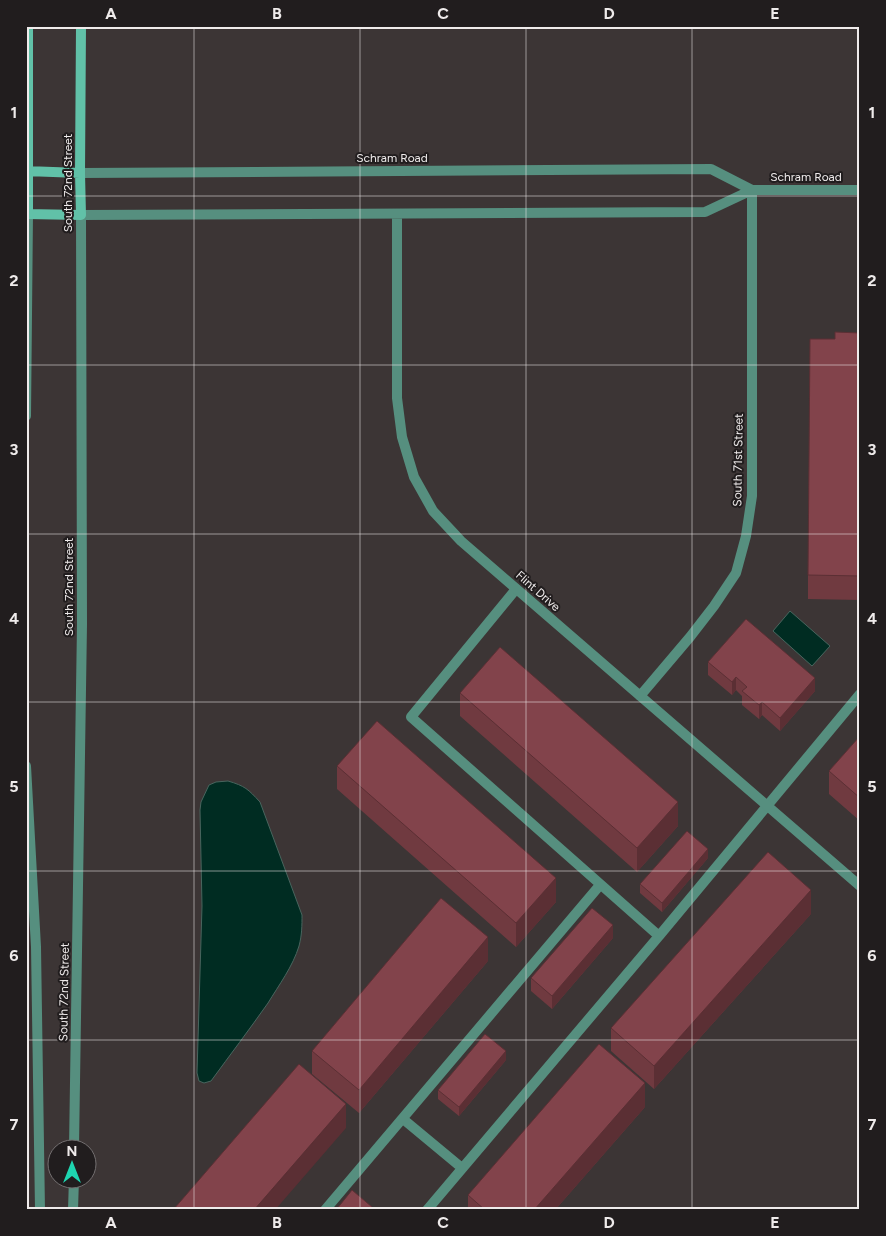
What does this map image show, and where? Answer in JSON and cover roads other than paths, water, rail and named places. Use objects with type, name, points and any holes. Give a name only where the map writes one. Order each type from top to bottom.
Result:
[{"type":"main road","points":[[27,214],[28,26]]},
{"type":"main road","name":"South 72nd Street","points":[[81,26],[81,215]]},
{"type":"main road","name":"Schram Road","points":[[27,171],[80,173]]},
{"type":"main road","name":"Schram Road","points":[[27,214],[81,215]]},
{"type":"street","name":"Schram Road","points":[[80,173],[710,169],[752,190]]},
{"type":"street","name":"Schram Road","points":[[81,215],[705,212],[752,190],[860,190]]},
{"type":"street","name":"South 71st Street","points":[[640,696],[690,637],[736,573],[746,536],[752,496],[752,190]]},
{"type":"street","points":[[26,416],[27,214]]},
{"type":"street","name":"Flint Drive","points":[[397,214],[396,398],[402,437],[414,477],[433,511],[461,541],[860,886]]},
{"type":"street","name":"South 72nd Street","points":[[74,1138],[82,624],[81,215]]},
{"type":"street","points":[[516,589],[411,717],[658,936]]},
{"type":"street","points":[[427,1210],[860,694]]},
{"type":"street","name":"South 72nd Street","points":[[26,766],[36,947],[40,1210]]},
{"type":"street","points":[[325,1210],[600,885]]},
{"type":"street","points":[[403,1119],[462,1168]]},
{"type":"street","points":[[73,1210],[74,1188]]}]
